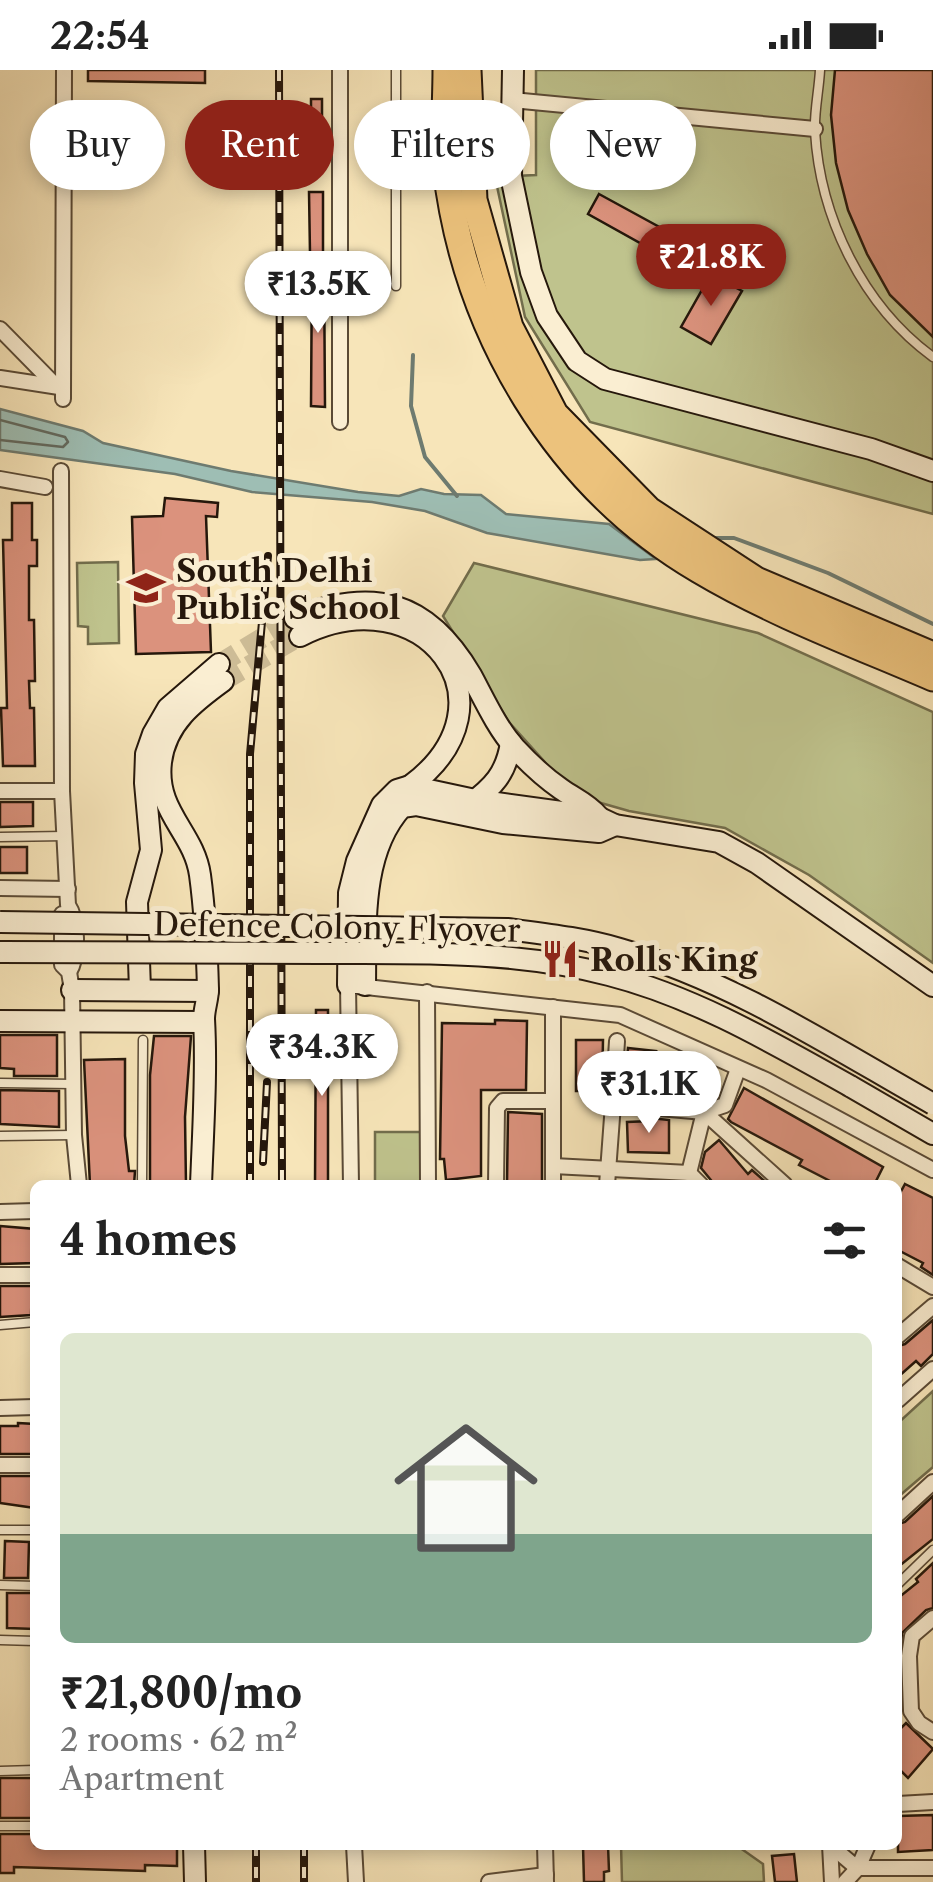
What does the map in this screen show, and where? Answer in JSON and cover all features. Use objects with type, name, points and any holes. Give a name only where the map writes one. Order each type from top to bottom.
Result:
[{"type":"highway","points":[[446,70],[446,168],[469,276],[498,351],[541,425],[609,503],[696,569],[776,611],[933,678]]},
{"type":"highway","points":[[468,70],[474,200],[510,327],[555,414],[649,510],[756,580],[933,656]]},
{"type":"street","points":[[60,390],[64,70]]},
{"type":"street","points":[[340,70],[340,422]]},
{"type":"street","points":[[512,70],[512,100]]},
{"type":"street","points":[[530,102],[815,129]]},
{"type":"street","points":[[514,190],[531,272],[547,316],[577,360],[606,379],[871,449],[933,471]]},
{"type":"street","points":[[0,329],[60,390]]},
{"type":"street","points":[[0,378],[60,390]]},
{"type":"street","points":[[61,471],[62,791],[68,897],[74,914],[70,981],[78,1180]]},
{"type":"street","points":[[0,479],[46,486]]},
{"type":"street","points":[[351,1180],[356,985],[349,893],[357,861],[382,805],[397,790],[410,786],[445,752],[456,726],[459,703],[456,680],[439,649],[419,632],[392,620],[347,619],[298,627],[327,606],[365,601],[384,602],[412,612],[453,647],[511,743],[562,790],[590,805],[604,825]]},
{"type":"street","points":[[135,990],[137,902],[151,850],[144,783],[146,754],[152,734],[168,708],[221,672],[177,720],[161,762],[162,793],[167,807],[200,869],[208,991],[201,1180]]},
{"type":"street","points":[[457,814],[502,775],[511,743]]},
{"type":"street","points":[[410,786],[604,825],[719,842],[757,863],[933,986]]},
{"type":"street","points":[[0,790],[62,791]]},
{"type":"street","points":[[356,985],[374,861],[402,807],[416,805],[503,824],[604,825]]},
{"type":"street","points":[[0,888],[68,897]]},
{"type":"street","name":"Defence Colony Flyover","points":[[0,922],[507,929],[564,937],[618,948],[715,984],[933,1104]]},
{"type":"street","name":"Defence Colony Flyover","points":[[0,952],[415,954],[560,964],[661,991],[750,1030],[933,1134]]},
{"type":"street","points":[[70,981],[135,990],[208,991]]},
{"type":"street","points":[[356,985],[620,1015],[766,1080],[933,1170]]},
{"type":"street","points":[[135,990],[121,999],[120,1011],[139,1028]]},
{"type":"street","points":[[427,992],[428,1180]]},
{"type":"street","points":[[553,1180],[554,1007]]},
{"type":"street","points":[[0,1021],[139,1028],[205,1026]]},
{"type":"street","points":[[606,1180],[617,1041]]},
{"type":"street","points":[[613,1104],[704,1112],[726,1106],[738,1068]]},
{"type":"street","points":[[496,1180],[496,1108],[503,1101],[553,1100]]},
{"type":"street","points":[[689,1173],[704,1112]]},
{"type":"street","points":[[704,1112],[779,1180]]},
{"type":"street","points":[[553,1166],[689,1173],[696,1180]]},
{"type":"street","points":[[0,1212],[30,1211]]},
{"type":"street","points":[[902,1268],[933,1287]]},
{"type":"street","points":[[0,1275],[30,1275]]},
{"type":"street","points":[[902,1333],[933,1306]]},
{"type":"street","points":[[902,1396],[933,1369]]},
{"type":"street","points":[[0,1408],[30,1407]]},
{"type":"street","points":[[0,1465],[30,1465]]},
{"type":"street","points":[[902,1510],[933,1482]]},
{"type":"street","points":[[933,1618],[912,1636],[908,1656],[911,1711],[933,1732]]},
{"type":"street","points":[[902,1804],[933,1802]]},
{"type":"street","points":[[194,1850],[194,1882]]},
{"type":"street","points":[[354,1850],[356,1882]]},
{"type":"street","points":[[489,1882],[546,1878],[546,1850]]},
{"type":"street","points":[[830,1850],[832,1882]]},
{"type":"street","points":[[836,1850],[857,1868],[933,1868]]},
{"type":"street","points":[[845,1882],[866,1850]]},
{"type":"lane","points":[[396,70],[396,286]]},
{"type":"lane","points":[[820,70],[815,129],[834,218],[853,264],[878,306],[933,357]]},
{"type":"lane","points":[[0,837],[65,836]]},
{"type":"lane","points":[[139,1028],[142,1180]]},
{"type":"lane","points":[[0,1083],[73,1084]]},
{"type":"lane","points":[[0,1136],[74,1135]]},
{"type":"lane","points":[[0,1325],[30,1322]]},
{"type":"lane","points":[[0,1530],[30,1530]]},
{"type":"lane","points":[[902,1576],[933,1550]]},
{"type":"lane","points":[[0,1585],[30,1586]]},
{"type":"lane","points":[[0,1640],[30,1640]]},
{"type":"lane","points":[[0,1772],[30,1770]]},
{"type":"lane","points":[[0,1826],[30,1826]]},
{"type":"green space","points":[[536,70],[933,70],[933,514],[590,422],[525,317],[498,190],[530,190],[530,175],[536,175]]},
{"type":"green space","points":[[118,562],[119,643],[88,644],[88,627],[78,626],[77,563]]},
{"type":"green space","points":[[474,563],[758,633],[933,712],[933,963],[809,875],[725,828],[629,811],[587,799],[552,770],[508,721],[443,616]]},
{"type":"green space","points":[[375,1132],[421,1132],[421,1180],[375,1180]]},
{"type":"green space","points":[[933,1391],[933,1467],[902,1494],[902,1419]]},
{"type":"green space","points":[[621,1850],[743,1850],[763,1864],[764,1882],[622,1882]]},
{"type":"water","points":[[0,409],[83,431],[103,443],[231,471],[399,496],[421,489],[481,495],[506,514],[609,524],[656,559],[640,560],[487,533],[425,511],[372,502],[252,492],[175,474],[0,450]]},
{"type":"building","points":[[88,70],[205,70],[205,83],[88,81]]},
{"type":"building","points":[[835,70],[933,70],[933,337],[890,295],[848,210],[836,163],[831,115]]},
{"type":"building","points":[[309,192],[323,192],[323,253],[310,253]]},
{"type":"building","points":[[599,194],[685,241],[674,262],[588,214]]},
{"type":"building","points":[[312,262],[324,262],[325,407],[311,406]]},
{"type":"building","points":[[711,274],[742,291],[711,344],[681,327]]},
{"type":"building","points":[[165,498],[218,503],[217,517],[206,516],[211,652],[136,654],[132,517],[163,516]]},
{"type":"building","points":[[12,503],[32,503],[32,540],[37,540],[37,566],[29,566],[35,681],[29,681],[30,708],[34,708],[35,766],[3,766],[1,708],[7,708],[3,540],[12,540]]},
{"type":"building","points":[[0,802],[33,802],[33,826],[0,827]]},
{"type":"building","points":[[0,847],[27,847],[27,873],[0,873]]},
{"type":"building","points":[[316,1010],[328,1010],[328,1180],[315,1180]]},
{"type":"building","points":[[495,1020],[527,1021],[526,1090],[481,1090],[481,1176],[446,1180],[444,1159],[440,1159],[442,1023],[495,1024]]},
{"type":"building","points":[[0,1035],[57,1035],[57,1076],[14,1076],[14,1069],[0,1068]]},
{"type":"building","points":[[154,1036],[191,1036],[185,1117],[186,1180],[150,1180]]},
{"type":"building","points":[[576,1040],[603,1040],[602,1091],[576,1091]]},
{"type":"building","points":[[628,1048],[656,1051],[655,1054],[712,1077],[706,1100],[624,1094]]},
{"type":"building","points":[[125,1059],[125,1136],[129,1171],[135,1171],[134,1180],[90,1180],[84,1060]]},
{"type":"building","points":[[744,1088],[883,1167],[876,1180],[828,1180],[799,1165],[802,1160],[728,1119]]},
{"type":"building","points":[[0,1090],[59,1091],[59,1127],[0,1124]]},
{"type":"building","points":[[508,1112],[542,1114],[542,1180],[507,1180]]},
{"type":"building","points":[[669,1120],[669,1153],[628,1152],[627,1122]]},
{"type":"building","points":[[719,1140],[748,1174],[752,1170],[763,1180],[711,1180],[701,1168],[705,1152]]},
{"type":"building","points":[[905,1184],[933,1198],[933,1275],[921,1267],[923,1263],[902,1252]]},
{"type":"building","points":[[0,1226],[30,1229],[30,1263],[0,1264]]},
{"type":"building","points":[[0,1286],[30,1286],[30,1315],[0,1317]]},
{"type":"building","points":[[933,1320],[933,1354],[921,1366],[916,1361],[902,1373],[905,1344]]},
{"type":"building","points":[[30,1424],[30,1454],[0,1454],[0,1426]]},
{"type":"building","points":[[0,1476],[30,1476],[30,1507],[0,1503]]},
{"type":"building","points":[[933,1496],[933,1539],[902,1564],[902,1523]]},
{"type":"building","points":[[5,1541],[29,1542],[28,1578],[4,1578]]},
{"type":"building","points":[[933,1563],[933,1608],[902,1633],[902,1595],[918,1582],[916,1579]]},
{"type":"building","points":[[7,1593],[30,1593],[30,1629],[7,1628]]},
{"type":"building","points":[[906,1723],[933,1749],[908,1778],[902,1772],[902,1727]]},
{"type":"building","points":[[0,1778],[30,1778],[30,1818],[0,1818]]},
{"type":"building","points":[[933,1815],[933,1850],[898,1852],[902,1850],[902,1816]]},
{"type":"building","points":[[0,1834],[30,1834],[30,1850],[177,1850],[177,1866],[145,1865],[145,1871],[14,1867],[14,1873],[0,1873]]},
{"type":"building","points":[[583,1850],[608,1850],[609,1871],[604,1872],[604,1882],[584,1882]]},
{"type":"building","points":[[794,1854],[797,1882],[775,1882],[772,1856]]},
{"type":"waterway","points":[[413,355],[411,406],[425,457],[457,496]]},
{"type":"waterway","points":[[711,538],[734,538],[828,573],[933,624]]},
{"type":"tunnel","points":[[219,664],[295,618]]},
{"type":"tunnel","points":[[223,681],[300,636]]},
{"type":"railway","points":[[279,70],[282,1180]]},
{"type":"railway","points":[[250,1180],[250,754],[268,556]]},
{"type":"railway","points":[[263,1162],[267,1082]]},
{"type":"railway","points":[[256,1850],[256,1882]]},
{"type":"railway","points":[[304,1850],[304,1882]]},
{"type":"place","name":"South Delhi Public School","points":[[146,588]]},
{"type":"place","name":"Rolls King","points":[[560,959]]}]
